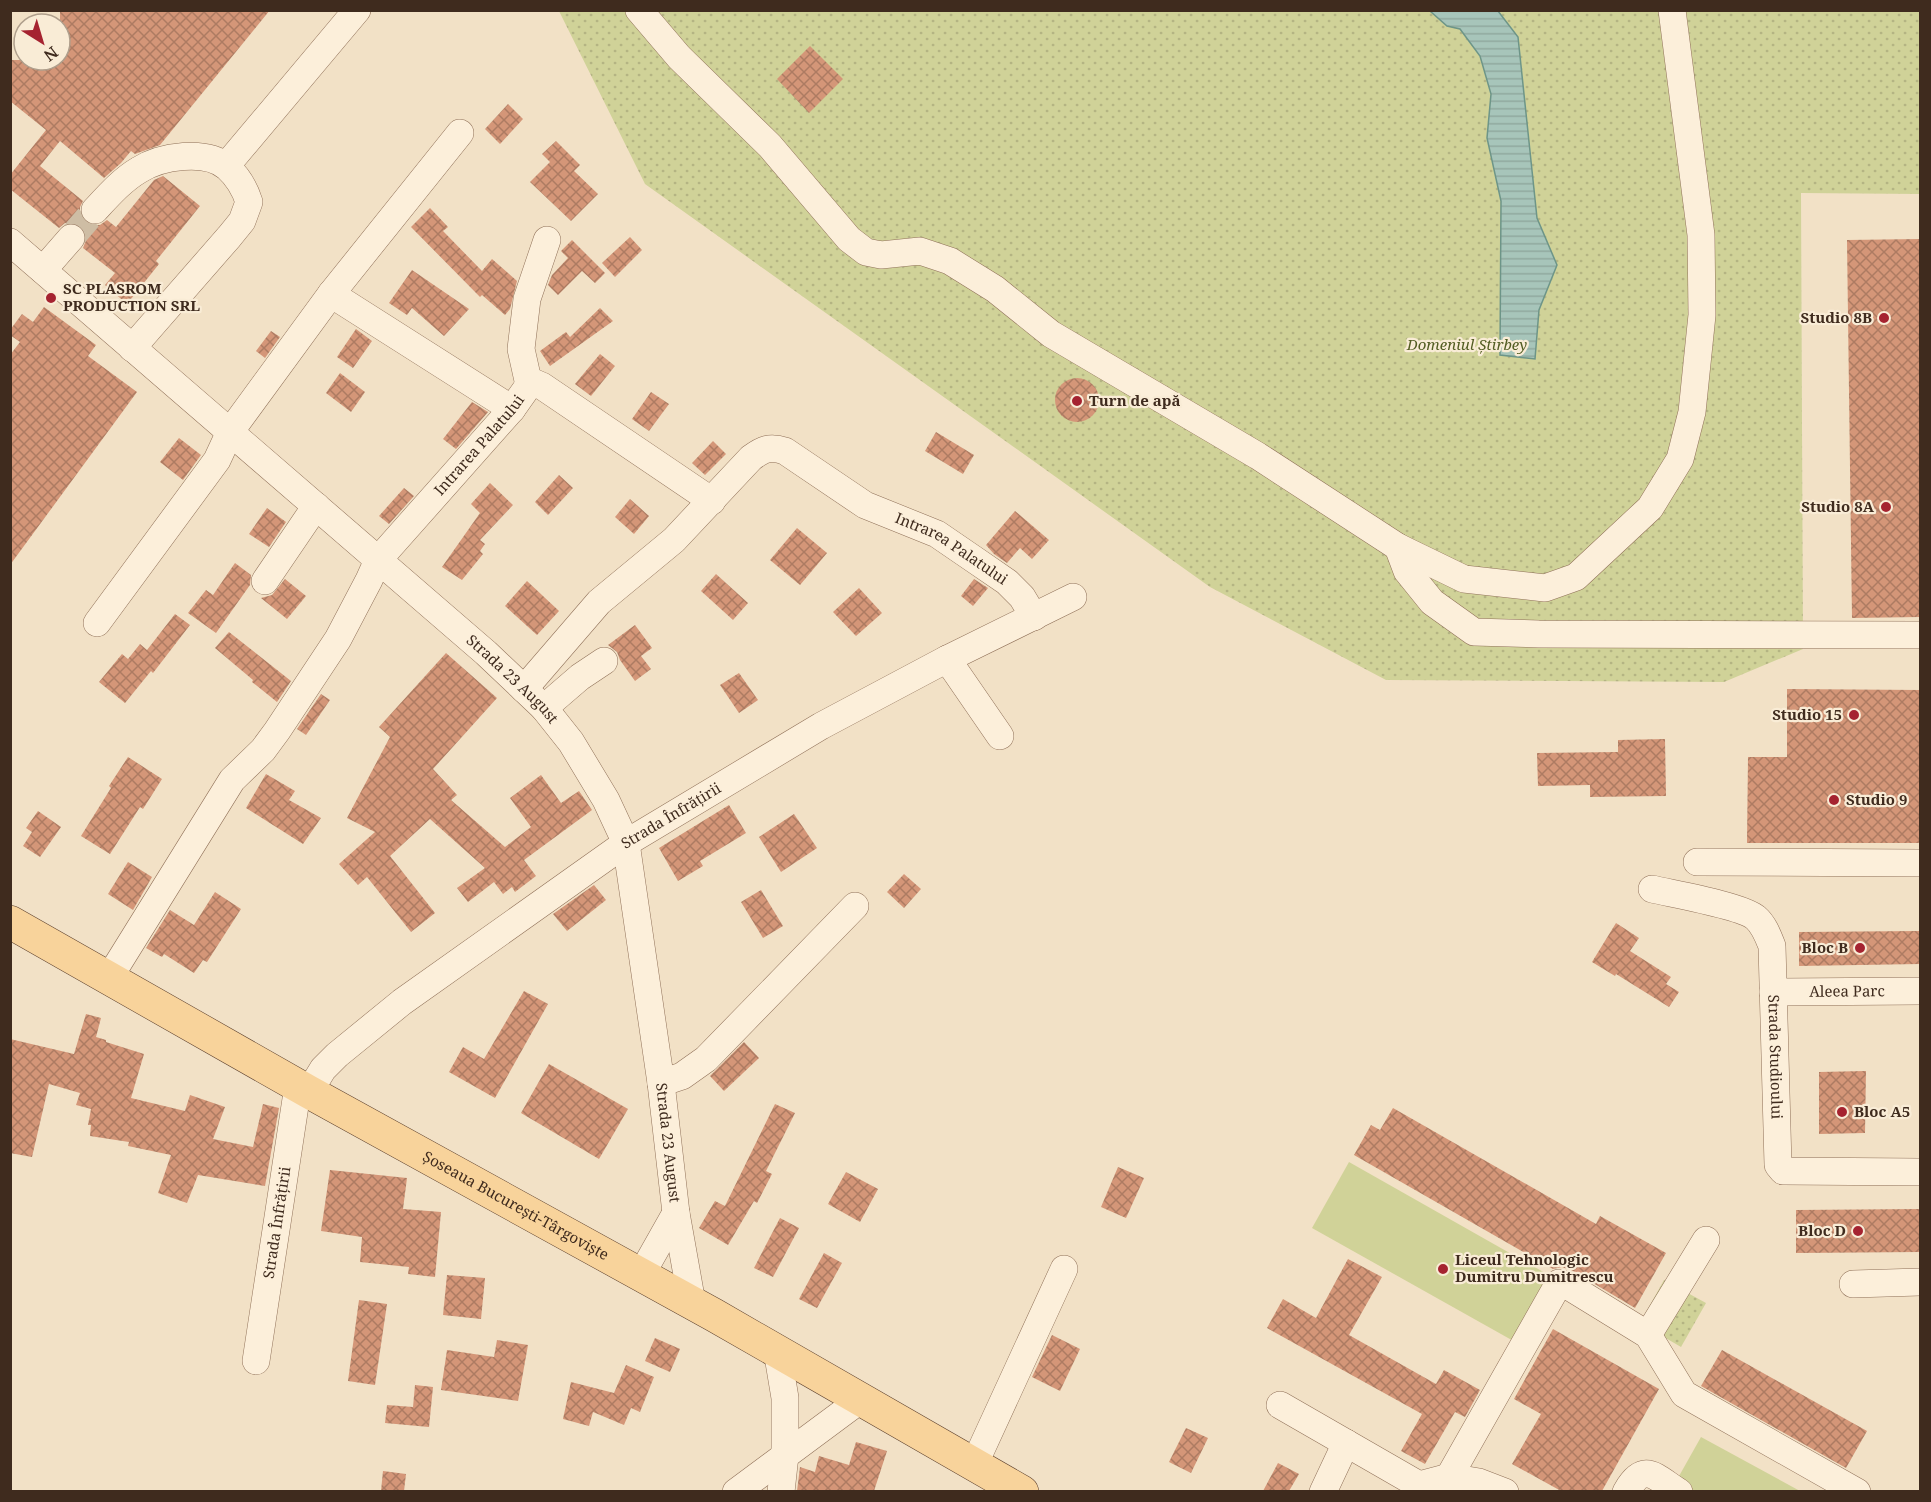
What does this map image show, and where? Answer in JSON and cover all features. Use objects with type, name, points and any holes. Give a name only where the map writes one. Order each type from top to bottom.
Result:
[{"type":"main road","name":"Șoseaua București-Târgoviște","points":[[10,922],[304,1089],[777,1350],[860,1400],[1022,1491]]},
{"type":"street","points":[[226,166],[357,10]]},
{"type":"street","points":[[639,10],[679,57],[770,146],[849,239],[866,252],[881,255],[920,251],[950,261],[995,289],[1051,334],[1258,456],[1398,547],[1464,579],[1545,588],[1576,577],[1650,508],[1680,459],[1692,412],[1702,315],[1701,235],[1672,10]]},
{"type":"street","points":[[97,623],[217,460],[230,432],[331,294],[460,133]]},
{"type":"street","points":[[94,210],[112,191],[139,170],[166,158],[189,156],[226,166],[244,186],[249,202],[242,221],[230,237],[132,348]]},
{"type":"street","points":[[43,270],[71,238]]},
{"type":"street","points":[[529,385],[521,350],[527,299],[547,240]]},
{"type":"street","name":"Strada 23 August","points":[[10,243],[316,506],[524,689],[544,708],[572,742],[618,822],[626,843],[661,1083],[676,1213],[692,1303]]},
{"type":"street","points":[[331,294],[512,409]]},
{"type":"street","name":"Intrarea Palatului","points":[[109,978],[232,780],[263,750],[338,639],[378,560],[512,409],[529,385],[535,383],[542,386],[712,501]]},
{"type":"street","name":"Intrarea Palatului","points":[[524,689],[599,602],[674,540],[751,458],[763,449],[774,447],[785,451],[865,505],[937,534],[1007,582],[1022,597],[1034,617]]},
{"type":"street","points":[[265,581],[316,506]]},
{"type":"street","points":[[1398,547],[1407,571],[1432,602],[1474,632],[1920,635]]},
{"type":"street","name":"Strada Înfrățirii","points":[[256,1360],[304,1089],[337,1055],[402,1002],[626,843],[821,726],[1073,597]]},
{"type":"street","points":[[947,660],[1000,736]]},
{"type":"street","points":[[544,708],[580,677],[604,661]]},
{"type":"street","points":[[1697,862],[1920,863]]},
{"type":"street","name":"Strada Studioului","points":[[1652,889],[1740,910],[1755,917],[1766,930],[1773,946],[1778,1165],[1783,1171],[1920,1172]]},
{"type":"street","points":[[661,1083],[682,1076],[706,1059],[855,906]]},
{"type":"street","name":"Aleea Parc","points":[[1773,992],[1920,991]]},
{"type":"street","points":[[641,1275],[676,1213]]},
{"type":"street","points":[[1648,1335],[1706,1240]]},
{"type":"street","points":[[974,1465],[1064,1269]]},
{"type":"street","points":[[1449,1477],[1559,1282],[1648,1335],[1684,1394],[1857,1491]]},
{"type":"street","points":[[1853,1284],[1920,1282]]},
{"type":"street","points":[[777,1350],[785,1398],[785,1455],[781,1491]]},
{"type":"street","points":[[736,1491],[860,1400]]},
{"type":"street","points":[[1281,1405],[1419,1485],[1449,1477],[1479,1482],[1505,1491]]},
{"type":"street","points":[[1323,1491],[1347,1443]]},
{"type":"street","points":[[1626,1491],[1632,1480],[1640,1474],[1649,1473],[1679,1491]]},
{"type":"green space","name":"Domeniul Știrbey","points":[[559,11],[1920,11],[1920,194],[1801,193],[1803,649],[1724,682],[1386,680],[1210,587],[645,184]]},
{"type":"green space","points":[[1349,1162],[1554,1278],[1517,1343],[1312,1228]]},
{"type":"green space","points":[[1664,1280],[1706,1303],[1681,1347],[1640,1323]]},
{"type":"green space","points":[[1701,1437],[1800,1491],[1686,1492],[1674,1485]]},
{"type":"water","points":[[1430,11],[1498,11],[1518,37],[1537,218],[1557,265],[1539,310],[1535,359],[1500,355],[1501,201],[1487,138],[1491,94],[1480,56],[1460,29],[1447,26]]},
{"type":"building","points":[[60,10],[270,10],[160,145],[135,154],[131,151],[104,178],[60,141],[40,166],[83,201],[80,215],[85,222],[91,225],[100,225],[107,220],[116,227],[154,180],[163,176],[200,206],[156,261],[159,264],[127,304],[105,285],[115,273],[83,248],[86,233],[82,227],[73,223],[65,223],[59,228],[10,189],[10,175],[46,130],[10,101],[10,60],[12,60],[12,72],[72,72],[72,12],[60,12]]},
{"type":"building","points":[[810,46],[843,79],[809,113],[777,79]]},
{"type":"building","points":[[508,104],[523,119],[500,144],[485,129]]},
{"type":"building","points":[[556,141],[580,165],[574,171],[598,194],[571,221],[530,182],[550,162],[542,154]]},
{"type":"building","points":[[430,208],[448,227],[443,231],[482,271],[492,259],[517,281],[510,309],[505,315],[482,295],[480,297],[411,227]]},
{"type":"building","points":[[630,237],[642,250],[615,277],[602,263]]},
{"type":"building","points":[[1920,239],[1920,617],[1852,618],[1847,240]]},
{"type":"building","points":[[572,240],[605,273],[595,283],[582,271],[558,295],[548,285],[552,275],[568,258],[561,251]]},
{"type":"building","points":[[412,270],[469,309],[444,336],[412,308],[407,315],[389,303]]},
{"type":"building","points":[[44,307],[96,345],[88,356],[137,392],[10,565],[10,355],[20,342],[10,335],[10,330],[22,314],[33,322]]},
{"type":"building","points":[[600,308],[613,321],[550,366],[540,351],[566,332],[570,337]]},
{"type":"building","points":[[356,329],[372,341],[353,368],[337,357]]},
{"type":"building","points":[[271,331],[280,337],[265,358],[256,351]]},
{"type":"building","points":[[600,354],[615,366],[591,396],[575,384]]},
{"type":"building","points":[[340,373],[365,392],[351,412],[326,393]]},
{"type":"building","name":"Turn de apă","points":[[1077,378],[1086,379],[1093,384],[1098,391],[1098,409],[1093,416],[1086,421],[1077,422],[1068,421],[1061,416],[1056,409],[1055,400],[1056,391],[1061,384],[1068,379]]},
{"type":"building","points":[[651,392],[669,404],[649,431],[632,419]]},
{"type":"building","points":[[472,402],[488,412],[456,449],[443,439]]},
{"type":"building","points":[[936,432],[974,455],[963,474],[925,451]]},
{"type":"building","points":[[179,438],[201,455],[183,480],[160,462]]},
{"type":"building","points":[[713,441],[726,454],[705,475],[692,463]]},
{"type":"building","points":[[559,475],[573,488],[548,515],[535,502]]},
{"type":"building","points":[[490,483],[513,505],[480,540],[485,544],[480,551],[483,554],[462,580],[442,567],[480,513],[471,504]]},
{"type":"building","points":[[404,488],[414,496],[389,524],[379,516]]},
{"type":"building","points":[[630,499],[649,516],[634,534],[615,517]]},
{"type":"building","points":[[267,508],[286,522],[269,547],[249,534]]},
{"type":"building","points":[[1015,511],[1049,540],[1032,559],[1020,548],[1007,563],[986,545]]},
{"type":"building","points":[[797,528],[827,553],[800,585],[770,560]]},
{"type":"building","points":[[235,563],[251,575],[250,585],[216,633],[188,613],[206,590],[213,595]]},
{"type":"building","points":[[716,574],[748,603],[733,620],[701,591]]},
{"type":"building","points":[[285,579],[306,596],[287,619],[261,598],[272,595]]},
{"type":"building","points":[[974,579],[988,588],[973,606],[961,596]]},
{"type":"building","points":[[527,581],[559,611],[537,635],[505,606]]},
{"type":"building","points":[[859,588],[882,613],[856,636],[833,612]]},
{"type":"building","points":[[175,614],[190,625],[153,673],[151,671],[125,703],[99,682],[122,654],[128,659],[140,644],[147,650]]},
{"type":"building","points":[[635,625],[652,648],[641,656],[651,669],[635,681],[617,652],[608,645]]},
{"type":"building","points":[[229,632],[291,681],[277,702],[215,648]]},
{"type":"building","points":[[446,653],[497,698],[433,769],[457,795],[451,800],[505,847],[531,827],[510,798],[541,775],[561,803],[579,791],[592,810],[524,860],[536,876],[515,892],[512,887],[503,894],[494,882],[468,902],[457,888],[485,868],[430,819],[390,856],[435,913],[411,932],[367,877],[358,885],[339,864],[375,832],[347,818],[390,737],[379,727]]},
{"type":"building","points":[[739,673],[758,700],[739,713],[720,685]]},
{"type":"building","name":"Studio 9","points":[[1787,689],[1920,690],[1920,843],[1747,843],[1748,757],[1787,757]]},
{"type":"building","points":[[321,694],[330,700],[306,735],[297,729]]},
{"type":"building","points":[[1665,739],[1666,796],[1590,797],[1590,785],[1538,786],[1537,753],[1618,752],[1618,740]]},
{"type":"building","points":[[128,757],[162,779],[143,809],[140,807],[110,854],[81,836]]},
{"type":"building","points":[[266,774],[295,791],[289,800],[321,818],[303,844],[246,808]]},
{"type":"building","points":[[729,805],[746,833],[700,861],[703,866],[678,881],[659,848]]},
{"type":"building","points":[[38,811],[61,827],[40,857],[23,846],[32,832],[26,828]]},
{"type":"building","points":[[794,814],[817,848],[781,872],[759,837]]},
{"type":"building","points":[[128,862],[152,877],[133,910],[108,894]]},
{"type":"building","points":[[904,874],[921,889],[904,908],[887,892]]},
{"type":"building","points":[[594,885],[606,900],[567,931],[553,914]]},
{"type":"building","points":[[761,890],[783,926],[763,938],[741,902]]},
{"type":"building","points":[[215,892],[241,909],[207,962],[203,960],[194,973],[164,954],[162,957],[146,948],[170,910],[194,925]]},
{"type":"building","points":[[1616,923],[1639,938],[1630,951],[1671,977],[1666,984],[1679,992],[1669,1007],[1592,962]]},
{"type":"building","name":"Bloc B","points":[[1920,931],[1920,964],[1799,966],[1799,932]]},
{"type":"building","points":[[524,991],[548,1004],[495,1098],[449,1072],[463,1047],[484,1059]]},
{"type":"building","points":[[86,1014],[101,1018],[96,1037],[144,1054],[131,1098],[185,1111],[190,1095],[225,1107],[213,1139],[253,1147],[263,1104],[279,1108],[265,1186],[198,1175],[187,1203],[158,1193],[171,1155],[128,1146],[129,1142],[90,1136],[91,1125],[88,1125],[91,1109],[76,1105],[80,1093],[49,1084],[32,1157],[10,1153],[10,1039],[74,1054]]},
{"type":"building","points":[[744,1042],[759,1058],[724,1091],[710,1076]]},
{"type":"building","points":[[549,1064],[628,1109],[599,1159],[521,1113]]},
{"type":"building","name":"Bloc A5","points":[[1866,1071],[1865,1133],[1819,1134],[1819,1072]]},
{"type":"building","points":[[775,1104],[795,1113],[766,1171],[772,1174],[757,1203],[754,1201],[728,1245],[699,1228],[715,1201],[725,1206]]},
{"type":"building","points":[[1393,1108],[1596,1224],[1600,1216],[1666,1253],[1635,1308],[1573,1271],[1562,1267],[1553,1269],[1354,1155],[1371,1125],[1380,1130]]},
{"type":"building","points":[[1118,1167],[1144,1178],[1126,1218],[1101,1207]]},
{"type":"building","points":[[330,1170],[407,1178],[403,1209],[441,1212],[435,1277],[408,1274],[409,1267],[360,1262],[362,1237],[321,1231]]},
{"type":"building","points":[[846,1172],[878,1189],[860,1222],[828,1204]]},
{"type":"building","name":"Bloc D","points":[[1920,1209],[1920,1252],[1796,1253],[1796,1210]]},
{"type":"building","points":[[780,1218],[799,1228],[773,1277],[754,1268]]},
{"type":"building","points":[[824,1253],[842,1263],[817,1308],[799,1299]]},
{"type":"building","points":[[1348,1259],[1382,1277],[1349,1335],[1436,1384],[1444,1370],[1480,1390],[1465,1417],[1455,1412],[1425,1464],[1401,1451],[1422,1414],[1267,1328],[1283,1299],[1316,1318]]},
{"type":"building","points":[[447,1275],[485,1278],[481,1319],[443,1315]]},
{"type":"building","points":[[359,1300],[387,1304],[375,1385],[348,1381]]},
{"type":"building","points":[[1553,1329],[1659,1389],[1602,1491],[1561,1491],[1512,1464],[1541,1414],[1514,1399]]},
{"type":"building","points":[[1052,1335],[1080,1349],[1060,1391],[1032,1377]]},
{"type":"building","points":[[655,1338],[680,1349],[670,1372],[645,1361]]},
{"type":"building","points":[[497,1340],[528,1345],[518,1401],[441,1390],[447,1350],[494,1357]]},
{"type":"building","points":[[1722,1350],[1867,1431],[1846,1468],[1701,1386]]},
{"type":"building","points":[[626,1365],[654,1377],[640,1412],[631,1408],[624,1425],[593,1412],[589,1426],[563,1419],[571,1382],[614,1393]]},
{"type":"building","points":[[415,1385],[433,1387],[429,1427],[385,1423],[387,1405],[413,1407]]},
{"type":"building","points":[[1186,1428],[1208,1438],[1191,1473],[1169,1462]]},
{"type":"building","points":[[856,1442],[887,1451],[874,1491],[797,1491],[800,1467],[815,1472],[819,1456],[849,1465]]},
{"type":"building","points":[[1278,1463],[1299,1474],[1289,1491],[1263,1491]]},
{"type":"building","points":[[383,1471],[406,1474],[404,1491],[381,1491]]},
{"type":"tunnel","points":[[71,238],[95,210]]},
{"type":"place","name":"SC PLASROM PRODUCTION SRL","points":[[51,298]]},
{"type":"place","name":"Studio 8B","points":[[1884,318]]},
{"type":"place","name":"Turn de apă","points":[[1077,401]]},
{"type":"place","name":"Studio 8A","points":[[1886,507]]},
{"type":"place","name":"Studio 15","points":[[1854,715]]},
{"type":"place","name":"Studio 9","points":[[1834,800]]},
{"type":"place","name":"Bloc B","points":[[1860,948]]},
{"type":"place","name":"Bloc A5","points":[[1842,1112]]},
{"type":"place","name":"Bloc D","points":[[1858,1231]]},
{"type":"place","name":"Liceul Tehnologic Dumitru Dumitrescu","points":[[1443,1269]]}]
